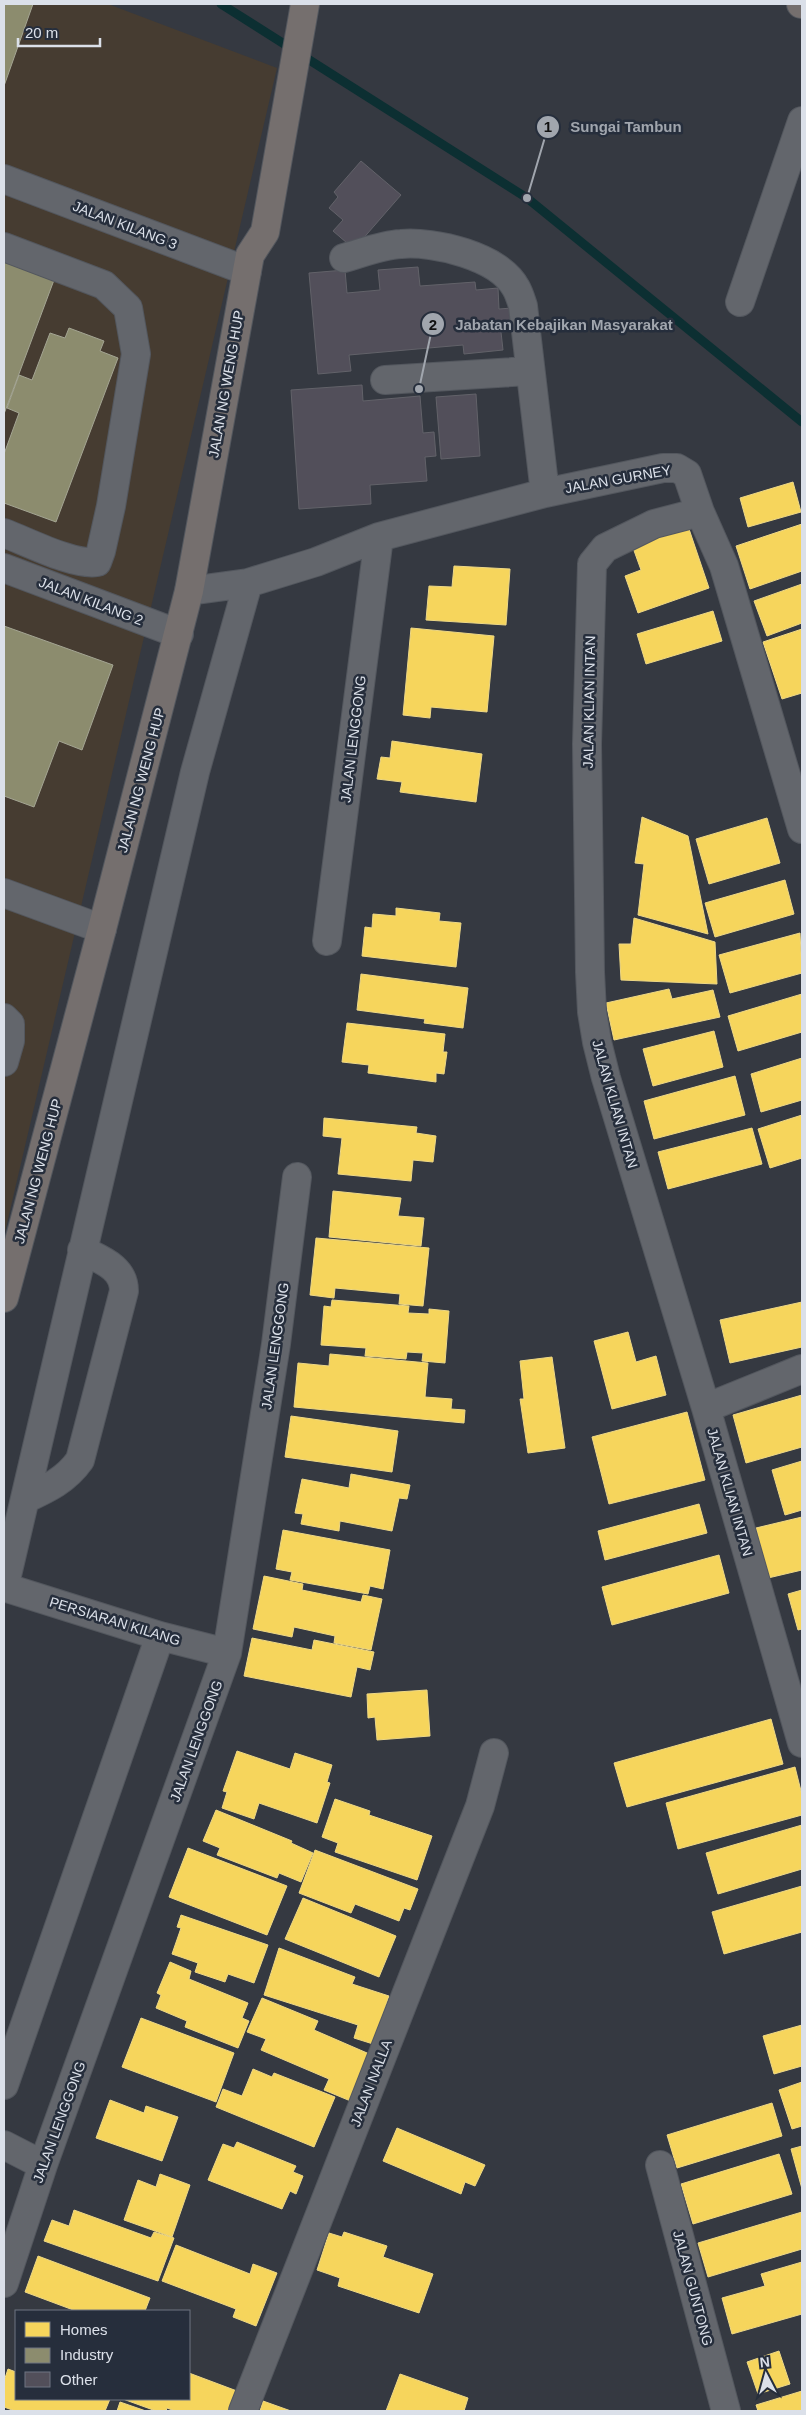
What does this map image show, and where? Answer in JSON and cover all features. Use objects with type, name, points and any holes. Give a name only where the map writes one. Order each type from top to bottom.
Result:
[{"type":"main road","name":"JALAN NG WENG HUP","points":[[279,116],[291,4]]},
{"type":"main road","name":"JALAN NG WENG HUP","points":[[4,1298],[179,634],[189,591],[249,263],[247,231],[279,116],[306,4]]},
{"type":"street","points":[[740,302],[802,121]]},
{"type":"street","name":"JALAN KILANG 3","points":[[4,179],[249,263]]},
{"type":"street","points":[[344,258],[398,244],[422,243],[450,248],[501,271],[516,287],[523,306],[544,493]]},
{"type":"street","points":[[4,247],[104,285],[128,308],[136,354],[111,506],[102,551],[96,562],[88,563],[73,559],[4,533]]},
{"type":"street","points":[[385,380],[529,371]]},
{"type":"street","name":"JALAN GURNEY","points":[[189,591],[248,583],[316,562],[379,537],[544,493],[663,468],[677,468],[687,474],[700,512],[724,566],[802,829]]},
{"type":"street","name":"JALAN KLIAN INTAN","points":[[700,512],[654,524],[605,548],[592,564],[587,744],[592,1012],[606,1078],[706,1408],[802,1743]]},
{"type":"street","name":"JALAN LENGGONG","points":[[327,941],[379,537]]},
{"type":"street","name":"JALAN KILANG 2","points":[[4,568],[179,634]]},
{"type":"street","points":[[4,1588],[195,772],[248,583]]},
{"type":"street","points":[[4,893],[102,929]]},
{"type":"street","points":[[4,1018],[10,1024],[10,1041],[4,1062]]},
{"type":"street","name":"JALAN LENGGONG","points":[[4,2283],[43,2165],[227,1653],[276,1344],[297,1177]]},
{"type":"street","points":[[25,1498],[47,1489],[70,1474],[80,1460],[124,1292],[124,1281],[119,1271],[82,1250]]},
{"type":"street","points":[[706,1408],[802,1368]]},
{"type":"street","name":"PERSIARAN KILANG","points":[[4,1588],[160,1636],[227,1653]]},
{"type":"street","points":[[4,2085],[160,1636]]},
{"type":"street","name":"JALAN NALLA","points":[[244,2411],[480,1806],[494,1753]]},
{"type":"street","points":[[4,2145],[43,2165]]},
{"type":"street","name":"JALAN GUNTONG","points":[[660,2165],[726,2411]]},
{"type":"shaded area","points":[[4,4],[108,4],[277,68],[4,1236]]},
{"type":"building: Homes","points":[[793,482],[801,512],[748,527],[740,498]]},
{"type":"building: Homes","points":[[802,524],[802,571],[750,589],[736,546]]},
{"type":"building: Homes","points":[[688,526],[709,588],[638,613],[625,576],[641,570],[632,545]]},
{"type":"building: Homes","points":[[454,566],[510,569],[506,625],[426,620],[429,586],[452,587]]},
{"type":"building: Homes","points":[[802,584],[802,623],[767,636],[754,601]]},
{"type":"building: Homes","points":[[713,611],[722,641],[646,664],[637,634]]},
{"type":"building: Homes","points":[[411,628],[494,636],[487,712],[431,707],[430,718],[403,715]]},
{"type":"building: Homes","points":[[802,629],[802,693],[782,699],[763,642]]},
{"type":"building: Homes","points":[[392,741],[482,754],[476,802],[400,792],[402,782],[377,779],[381,757],[390,758]]},
{"type":"building: Homes","points":[[642,817],[688,836],[708,934],[638,915],[644,864],[635,863]]},
{"type":"building: Homes","points":[[767,818],[780,863],[709,884],[696,839]]},
{"type":"building: Homes","points":[[785,880],[794,914],[715,937],[705,903]]},
{"type":"building: Homes","points":[[396,908],[440,913],[439,921],[461,923],[456,967],[362,956],[365,927],[372,928],[373,914],[396,916]]},
{"type":"building: Homes","points":[[634,918],[715,942],[717,984],[621,980],[619,944],[631,944]]},
{"type":"building: Homes","points":[[800,933],[802,973],[730,993],[719,955]]},
{"type":"building: Homes","points":[[361,974],[468,988],[463,1028],[424,1023],[425,1019],[357,1010]]},
{"type":"building: Homes","points":[[669,989],[672,999],[713,990],[720,1017],[614,1040],[606,1003]]},
{"type":"building: Homes","points":[[802,994],[802,1032],[738,1051],[728,1016]]},
{"type":"building: Homes","points":[[347,1023],[445,1034],[443,1052],[447,1052],[444,1074],[436,1073],[436,1082],[368,1073],[369,1065],[342,1062]]},
{"type":"building: Homes","points":[[714,1031],[723,1067],[653,1086],[643,1049]]},
{"type":"building: Homes","points":[[802,1058],[802,1100],[761,1112],[751,1074]]},
{"type":"building: Homes","points":[[735,1076],[745,1115],[654,1139],[644,1101]]},
{"type":"building: Homes","points":[[802,1115],[802,1158],[770,1168],[758,1129]]},
{"type":"building: Homes","points":[[324,1118],[417,1127],[416,1133],[436,1136],[433,1162],[413,1160],[411,1181],[338,1174],[342,1138],[323,1136]]},
{"type":"building: Homes","points":[[752,1128],[762,1164],[668,1189],[658,1152]]},
{"type":"building: Homes","points":[[333,1191],[401,1198],[398,1216],[424,1218],[421,1246],[329,1237]]},
{"type":"building: Homes","points":[[316,1238],[429,1248],[423,1306],[399,1304],[400,1294],[335,1288],[334,1298],[310,1295]]},
{"type":"building: Homes","points":[[332,1300],[409,1306],[408,1313],[429,1314],[429,1309],[449,1311],[445,1363],[422,1361],[423,1353],[407,1352],[406,1359],[365,1356],[366,1348],[321,1345],[324,1306],[331,1307]]},
{"type":"building: Homes","points":[[802,1302],[802,1347],[730,1363],[720,1320]]},
{"type":"building: Homes","points":[[628,1332],[636,1362],[656,1356],[666,1395],[612,1409],[594,1341]]},
{"type":"building: Homes","points":[[330,1354],[428,1363],[425,1397],[452,1399],[451,1409],[465,1410],[464,1423],[294,1407],[298,1363],[329,1366]]},
{"type":"building: Homes","points":[[552,1357],[565,1448],[528,1453],[520,1399],[524,1399],[520,1361]]},
{"type":"building: Homes","points":[[802,1395],[802,1447],[746,1463],[733,1415]]},
{"type":"building: Homes","points":[[687,1412],[705,1480],[609,1504],[592,1437]]},
{"type":"building: Homes","points":[[291,1416],[398,1431],[392,1472],[285,1457]]},
{"type":"building: Homes","points":[[802,1461],[802,1510],[785,1515],[772,1470]]},
{"type":"building: Homes","points":[[351,1474],[410,1485],[407,1499],[399,1498],[392,1531],[340,1521],[339,1531],[301,1524],[303,1514],[295,1513],[302,1479],[349,1488]]},
{"type":"building: Homes","points":[[699,1504],[707,1533],[605,1560],[598,1531]]},
{"type":"building: Homes","points":[[802,1517],[802,1570],[768,1578],[756,1528]]},
{"type":"building: Homes","points":[[283,1530],[390,1550],[383,1589],[370,1586],[368,1594],[290,1580],[292,1572],[276,1569]]},
{"type":"building: Homes","points":[[719,1555],[729,1593],[612,1625],[602,1587]]},
{"type":"building: Homes","points":[[264,1576],[303,1584],[302,1590],[361,1602],[363,1595],[382,1599],[371,1650],[334,1643],[335,1636],[294,1627],[292,1637],[253,1629]]},
{"type":"building: Homes","points":[[802,1590],[802,1629],[798,1630],[788,1594]]},
{"type":"building: Homes","points":[[252,1638],[312,1650],[314,1640],[374,1652],[370,1670],[357,1667],[351,1697],[244,1676]]},
{"type":"building: Homes","points":[[427,1690],[430,1736],[377,1740],[375,1717],[368,1718],[367,1694]]},
{"type":"building: Homes","points":[[771,1719],[783,1764],[627,1807],[614,1763]]},
{"type":"building: Homes","points":[[237,1751],[290,1769],[295,1753],[332,1765],[327,1782],[330,1783],[317,1823],[259,1803],[254,1819],[222,1808],[227,1792],[223,1791]]},
{"type":"building: Homes","points":[[795,1767],[802,1795],[802,1815],[678,1849],[666,1803]]},
{"type":"building: Homes","points":[[335,1799],[370,1811],[369,1815],[432,1836],[417,1880],[335,1852],[338,1843],[322,1837]]},
{"type":"building: Homes","points":[[216,1810],[292,1841],[291,1843],[313,1853],[301,1882],[279,1873],[277,1878],[217,1855],[220,1848],[203,1841]]},
{"type":"building: Homes","points":[[802,1825],[802,1869],[718,1894],[706,1853]]},
{"type":"building: Homes","points":[[188,1848],[287,1886],[267,1935],[169,1897]]},
{"type":"building: Homes","points":[[315,1850],[418,1889],[410,1910],[404,1908],[399,1921],[355,1904],[351,1913],[299,1893]]},
{"type":"building: Homes","points":[[802,1886],[802,1932],[724,1954],[712,1912]]},
{"type":"building: Homes","points":[[303,1898],[396,1936],[379,1977],[285,1939]]},
{"type":"building: Homes","points":[[181,1915],[268,1945],[254,1983],[228,1974],[225,1982],[195,1972],[198,1963],[172,1954],[181,1928],[177,1927]]},
{"type":"building: Homes","points":[[279,1948],[355,1977],[352,1984],[389,1996],[373,2044],[354,2038],[358,2025],[264,1995]]},
{"type":"building: Homes","points":[[170,1962],[191,1971],[189,1979],[248,2003],[242,2018],[249,2021],[238,2048],[185,2027],[187,2021],[156,2008],[161,1995],[157,1993]]},
{"type":"building: Homes","points":[[262,1998],[318,2021],[314,2030],[374,2056],[353,2102],[324,2090],[329,2079],[261,2050],[266,2039],[247,2032]]},
{"type":"building: Homes","points":[[141,2018],[234,2053],[216,2102],[122,2067]]},
{"type":"building: Homes","points":[[802,2025],[802,2066],[774,2074],[763,2036]]},
{"type":"building: Homes","points":[[253,2069],[272,2077],[274,2073],[335,2097],[314,2147],[216,2107],[223,2089],[242,2096]]},
{"type":"building: Homes","points":[[802,2082],[802,2126],[792,2129],[779,2090]]},
{"type":"building: Homes","points":[[110,2100],[144,2113],[146,2106],[178,2117],[162,2161],[96,2138]]},
{"type":"building: Homes","points":[[772,2103],[782,2136],[677,2168],[667,2135]]},
{"type":"building: Homes","points":[[397,2128],[485,2165],[475,2186],[465,2182],[461,2194],[383,2161]]},
{"type":"building: Homes","points":[[237,2142],[296,2166],[293,2172],[303,2176],[296,2194],[290,2191],[282,2209],[208,2180],[223,2144],[234,2148]]},
{"type":"building: Homes","points":[[802,2146],[802,2189],[791,2149]]},
{"type":"building: Homes","points":[[779,2154],[792,2194],[693,2224],[681,2184]]},
{"type":"building: Homes","points":[[160,2174],[190,2185],[172,2237],[124,2220],[138,2180],[156,2187]]},
{"type":"building: Homes","points":[[74,2210],[151,2238],[154,2232],[174,2238],[158,2281],[44,2241],[52,2220],[69,2226]]},
{"type":"building: Homes","points":[[802,2212],[802,2249],[708,2277],[698,2243]]},
{"type":"building: Homes","points":[[344,2232],[387,2246],[383,2257],[433,2274],[419,2313],[338,2286],[340,2278],[317,2270],[329,2233],[342,2237]]},
{"type":"building: Homes","points":[[176,2245],[250,2274],[253,2264],[277,2273],[256,2326],[233,2317],[236,2309],[162,2281]]},
{"type":"building: Homes","points":[[38,2256],[150,2298],[145,2310],[73,2310],[25,2292]]},
{"type":"building: Homes","points":[[802,2262],[802,2314],[732,2334],[722,2298],[765,2286],[761,2274]]},
{"type":"building: Homes","points":[[779,2351],[790,2384],[758,2394],[747,2362]]},
{"type":"building: Homes","points":[[8,2369],[15,2372],[15,2400],[110,2400],[105,2411],[15,2411],[4,2407],[4,2381]]},
{"type":"building: Homes","points":[[190,2373],[237,2391],[230,2411],[175,2411],[167,2408],[166,2411],[156,2411],[126,2400],[190,2400]]},
{"type":"building: Homes","points":[[400,2374],[468,2398],[464,2411],[386,2411]]},
{"type":"building: Homes","points":[[802,2391],[802,2411],[758,2411],[756,2405]]},
{"type":"building: Homes","points":[[263,2401],[291,2411],[260,2411]]},
{"type":"building: Homes","points":[[120,2402],[146,2411],[117,2411]]},
{"type":"building: Industry","points":[[4,4],[33,4],[4,86]]},
{"type":"building: Industry","points":[[4,261],[54,280],[4,414]]},
{"type":"building: Industry","points":[[69,328],[104,341],[100,351],[118,358],[56,522],[4,503],[4,454],[19,413],[7,408],[19,375],[32,380],[50,333],[65,338]]},
{"type":"building: Industry","points":[[4,626],[113,665],[82,750],[59,741],[34,807],[4,796]]},
{"type":"building: Other","points":[[361,161],[401,195],[354,249],[333,231],[343,220],[329,208],[338,197],[334,192]]},
{"type":"building: Other","points":[[418,267],[420,286],[475,282],[476,290],[498,288],[499,309],[512,308],[514,331],[501,332],[503,350],[464,354],[463,345],[349,355],[351,371],[318,374],[309,273],[345,270],[347,293],[380,290],[378,270]]},
{"type":"building: Other","points":[[362,385],[363,401],[420,396],[423,433],[434,432],[436,456],[425,457],[427,481],[370,485],[371,504],[299,509],[291,390]]},
{"type":"building: Other","points":[[476,394],[480,456],[441,459],[436,397]]},
{"type":"waterway","points":[[221,4],[527,198],[802,422]]},
{"type":"place","name":"Sungai Tambun","points":[[527,198]]},
{"type":"place","name":"Jabatan Kebajikan Masyarakat","points":[[419,389]]}]
